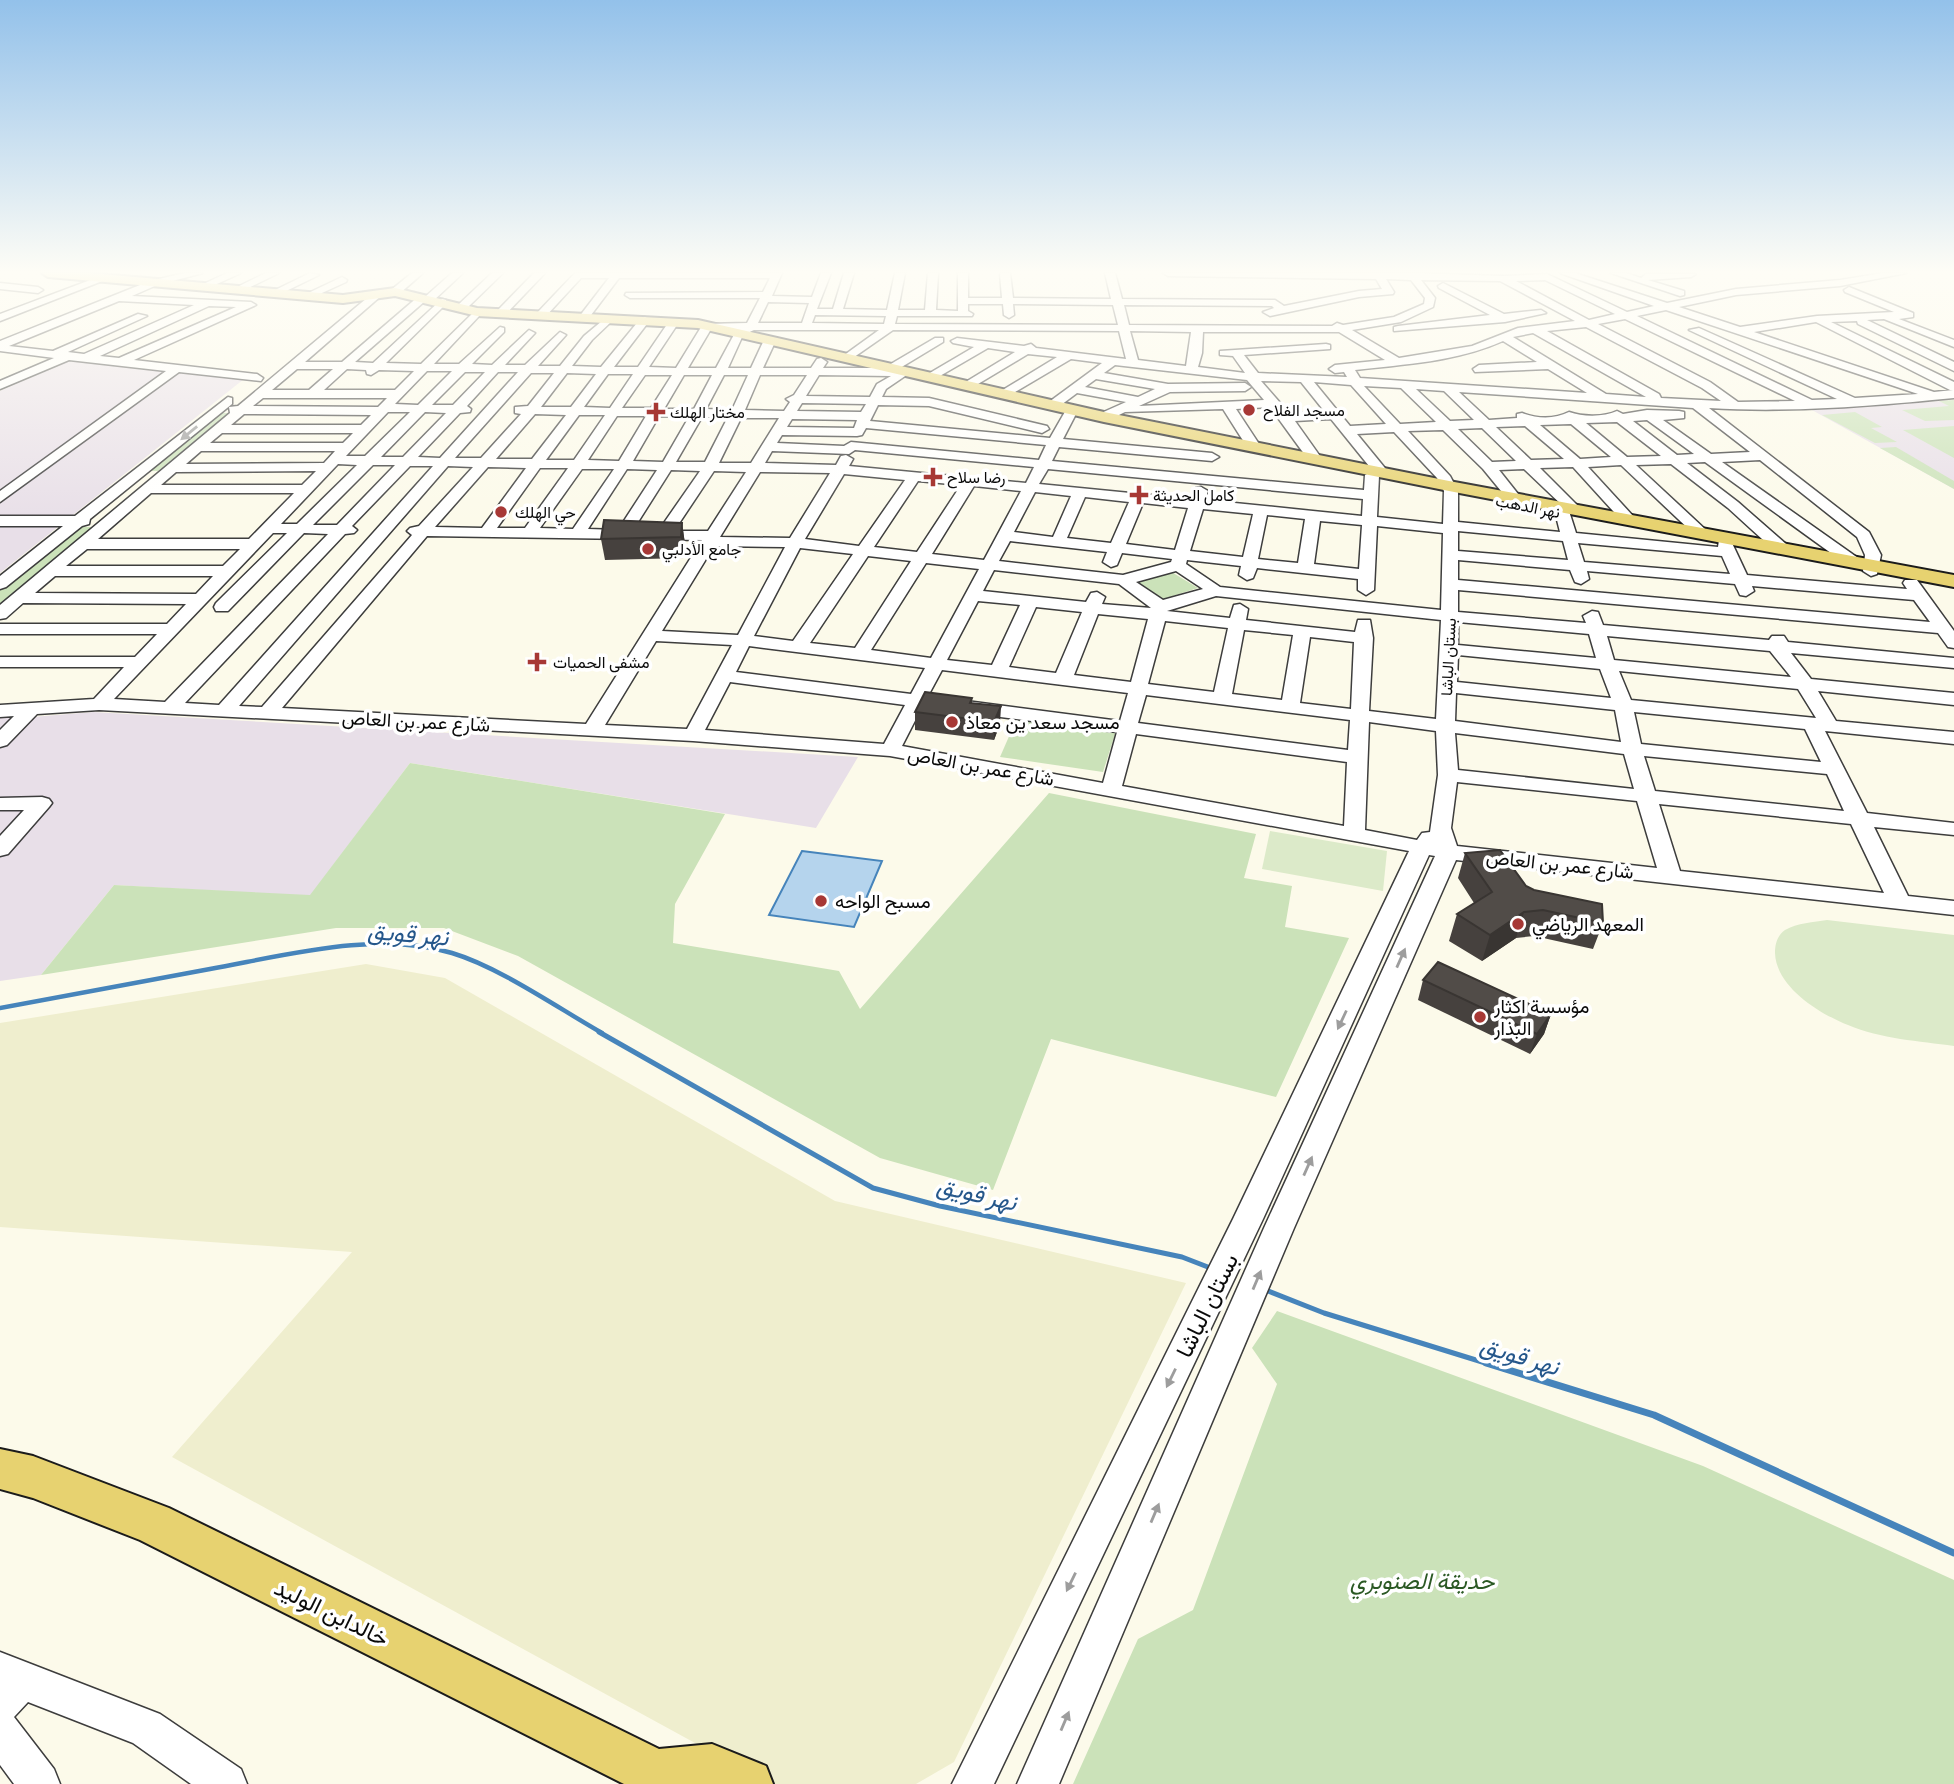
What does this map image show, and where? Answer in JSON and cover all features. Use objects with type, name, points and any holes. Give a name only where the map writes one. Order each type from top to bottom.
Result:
[{"type":"main road","name":"نهر الدهب","points":[[839,356],[1072,410],[1110,414],[1377,474],[1780,547],[1954,586]]},
{"type":"main road","name":"نهر الدهب","points":[[1110,414],[1116,423],[1214,451],[1377,474]]},
{"type":"main road","name":"نهر الدهب","points":[[1450,489],[1515,499],[1725,547],[1954,581]]},
{"type":"main road","name":"خالدابن الوليد","points":[[0,1469],[33,1476],[153,1523],[661,1779]]},
{"type":"main road","points":[[661,1779],[712,1769],[748,1784]]},
{"type":"street","points":[[0,385],[66,356]]},
{"type":"street","points":[[76,356],[176,369],[259,376],[282,375]]},
{"type":"street","points":[[86,358],[90,356]]},
{"type":"street","points":[[120,362],[133,356]]},
{"type":"street","points":[[0,584],[284,356]]},
{"type":"street","points":[[0,614],[305,356]]},
{"type":"street","points":[[312,394],[359,356]]},
{"type":"street","points":[[345,394],[385,356]]},
{"type":"street","points":[[99,704],[435,356]]},
{"type":"street","points":[[222,607],[473,356]]},
{"type":"street","points":[[170,708],[507,356]]},
{"type":"street","points":[[224,711],[541,356]]},
{"type":"street","points":[[267,713],[423,531],[531,411],[574,356]]},
{"type":"street","points":[[486,532],[539,463],[614,356]]},
{"type":"street","points":[[529,533],[652,356]]},
{"type":"street","points":[[577,534],[656,412],[686,356]]},
{"type":"street","points":[[622,535],[669,465],[730,356]]},
{"type":"street","points":[[664,536],[710,466],[737,413],[752,392],[756,371],[766,356]]},
{"type":"street","points":[[592,730],[791,414],[815,372],[819,356]]},
{"type":"street","points":[[693,736],[795,543],[841,469],[879,393],[897,370],[916,356]]},
{"type":"street","points":[[929,377],[964,356]]},
{"type":"street","points":[[968,386],[1016,356]]},
{"type":"street","points":[[1005,394],[1068,356]]},
{"type":"street","points":[[1099,356],[1113,361]]},
{"type":"street","points":[[1122,356],[1255,382]]},
{"type":"street","points":[[1191,370],[1195,356]]},
{"type":"street","points":[[1233,356],[1252,374],[1255,382],[1286,417],[1315,459]]},
{"type":"street","points":[[1286,356],[1349,430],[1377,474],[1371,495],[1354,835]]},
{"type":"street","points":[[1335,356],[1450,489]]},
{"type":"street","points":[[1383,356],[1393,363],[1410,386],[1446,426],[1488,466],[1515,499]]},
{"type":"street","points":[[1433,356],[1438,362]]},
{"type":"street","points":[[1094,375],[1168,388],[1255,382],[1272,376],[1302,375],[1426,359],[1438,362],[1450,356]]},
{"type":"street","points":[[1459,356],[1516,393]]},
{"type":"street","points":[[1496,356],[1552,395],[1574,420],[1624,461],[1700,533]]},
{"type":"street","points":[[1536,356],[1600,398],[1620,418],[1733,505],[1780,547]]},
{"type":"street","points":[[1582,356],[1607,370],[1631,393],[1650,417],[1772,501],[1852,561]]},
{"type":"street","points":[[1479,369],[1551,365],[1603,356]]},
{"type":"street","points":[[1652,356],[1733,402],[1735,406]]},
{"type":"street","points":[[1711,356],[1813,404]]},
{"type":"street","points":[[1756,356],[1854,402]]},
{"type":"street","points":[[1607,370],[1729,365],[1797,356]]},
{"type":"street","points":[[1818,356],[1938,396]]},
{"type":"street","points":[[1835,362],[1868,356]]},
{"type":"street","points":[[1893,356],[1954,387]]},
{"type":"street","points":[[1931,356],[1954,367]]},
{"type":"street","points":[[1053,405],[1113,361],[1132,357]]},
{"type":"street","points":[[295,365],[642,371],[897,370]]},
{"type":"street","points":[[0,498],[176,369]]},
{"type":"street","points":[[1302,375],[1357,383],[1410,386],[1449,382],[1471,390],[1600,398],[1665,383],[1696,380]]},
{"type":"street","points":[[1449,382],[1567,510],[1569,538],[1607,665],[1623,705],[1632,749],[1670,876]]},
{"type":"street","points":[[1110,414],[1168,388]]},
{"type":"street","points":[[1075,389],[1139,401]]},
{"type":"street","points":[[1493,391],[1577,463],[1628,519]]},
{"type":"street","points":[[780,392],[879,393],[929,402],[1056,437]]},
{"type":"street","points":[[1631,393],[1655,397],[1655,401],[1680,419]]},
{"type":"street","points":[[260,394],[397,394]]},
{"type":"street","points":[[1349,430],[1650,417],[1680,419],[1709,413],[1710,409],[1717,407],[1854,402],[1954,394]]},
{"type":"street","points":[[1655,401],[1735,406]]},
{"type":"street","points":[[917,429],[929,402]]},
{"type":"street","points":[[1110,414],[1274,403]]},
{"type":"street","points":[[1696,404],[1864,535],[1873,555],[1871,568]]},
{"type":"street","points":[[1227,405],[1254,447]]},
{"type":"street","points":[[216,410],[421,408],[791,414],[857,434]]},
{"type":"street","points":[[1178,408],[1190,434]]},
{"type":"street","points":[[890,750],[1072,410]]},
{"type":"street","points":[[1286,417],[1335,415]]},
{"type":"street","points":[[218,429],[363,429]]},
{"type":"street","points":[[769,447],[857,434],[917,429],[1056,437],[1214,451],[1180,560]]},
{"type":"street","points":[[780,431],[857,434],[1043,463],[1371,495]]},
{"type":"street","points":[[1716,443],[1736,457]]},
{"type":"street","points":[[197,447],[346,447]]},
{"type":"street","points":[[1488,466],[1764,456]]},
{"type":"street","points":[[140,472],[369,461],[841,469],[1370,521],[1569,538],[1725,547],[1756,611],[1772,629],[1781,647],[1779,651],[1792,664],[1828,723],[1812,724]]},
{"type":"street","points":[[798,647],[915,475]]},
{"type":"street","points":[[860,654],[971,481]]},
{"type":"street","points":[[147,489],[306,489]]},
{"type":"street","name":"بستان الباشا","points":[[1038,1784],[1444,840],[1448,775],[1445,726],[1452,528],[1450,489]]},
{"type":"street","points":[[1058,542],[1080,492]]},
{"type":"street","points":[[1063,679],[1138,497]]},
{"type":"street","points":[[1733,505],[1816,498]]},
{"type":"street","points":[[1222,699],[1261,510]]},
{"type":"street","points":[[1306,569],[1313,515]]},
{"type":"street","points":[[0,521],[110,521]]},
{"type":"street","points":[[268,528],[664,536],[795,543],[1123,580],[1180,560]]},
{"type":"street","points":[[1004,536],[1117,549],[1180,560],[1250,563],[1367,575]]},
{"type":"street","points":[[82,544],[253,544]]},
{"type":"street","points":[[1450,555],[1920,596]]},
{"type":"street","points":[[1180,560],[1216,590]]},
{"type":"street","points":[[50,571],[227,571]]},
{"type":"street","points":[[1907,577],[1932,612],[1949,622],[1954,643]]},
{"type":"street","points":[[1123,580],[1159,611]]},
{"type":"street","points":[[1450,584],[1756,611],[1949,622]]},
{"type":"street","points":[[1159,611],[1216,590],[1450,616],[1954,663]]},
{"type":"street","points":[[972,595],[1092,608],[1159,611],[1237,624],[1364,638]]},
{"type":"street","points":[[18,598],[197,602],[222,607],[355,611]]},
{"type":"street","points":[[997,687],[1030,602]]},
{"type":"street","points":[[1111,790],[1159,611]]},
{"type":"street","points":[[0,629],[171,629]]},
{"type":"street","points":[[1290,707],[1302,631]]},
{"type":"street","points":[[651,636],[743,640],[936,664],[997,687],[1128,728],[1358,757]]},
{"type":"street","points":[[1449,649],[1954,699]]},
{"type":"street","points":[[0,662],[140,662]]},
{"type":"street","points":[[724,676],[916,701],[1063,679],[1632,749],[1834,769]]},
{"type":"street","points":[[1446,686],[1954,738]]},
{"type":"street","name":"شارع عمر بن العاص","points":[[0,711],[99,704],[592,730],[890,750],[1422,847]]},
{"type":"street","points":[[0,741],[31,709]]},
{"type":"street","points":[[1812,724],[1900,902]]},
{"type":"street","points":[[1448,775],[1646,794],[1954,829]]},
{"type":"street","points":[[0,804],[42,803],[0,849]]},
{"type":"street","name":"بستان الباشا","points":[[973,1784],[1248,1219],[1422,847],[1444,840]]},
{"type":"street","name":"شارع عمر بن العاص","points":[[1444,840],[1670,876],[1954,908]]},
{"type":"street","points":[[8,1684],[146,1728],[226,1784]]},
{"type":"street","points":[[0,1731],[39,1784]]},
{"type":"shaded area","points":[[69,361],[244,379],[0,573],[0,391]]},
{"type":"shaded area","points":[[1954,400],[1954,489],[1812,410]]},
{"type":"shaded area","points":[[93,712],[858,757],[816,828],[410,763],[310,896],[114,885],[41,975],[0,981],[0,717],[11,717],[18,722],[32,717]]},
{"type":"green space","points":[[1954,400],[1954,420],[1925,421],[1902,410],[1949,406],[1939,401]]},
{"type":"green space","points":[[1855,412],[1882,427],[1871,428],[1897,442],[1875,443],[1822,415]]},
{"type":"green space","points":[[220,413],[229,413],[158,471],[148,471]]},
{"type":"green space","points":[[1954,426],[1954,458],[1903,430]]},
{"type":"green space","points":[[1896,447],[1954,481],[1954,489],[1880,448]]},
{"type":"green space","points":[[78,527],[92,527],[0,604],[0,590]]},
{"type":"green space","points":[[1170,571],[1198,588],[1163,599],[1135,581]]},
{"type":"green space","points":[[1017,718],[1116,731],[1103,772],[1000,757]]},
{"type":"green space","points":[[410,763],[725,814],[675,904],[673,943],[839,971],[860,1009],[1049,793],[1256,834],[1244,878],[1292,886],[1285,927],[1349,938],[1276,1097],[1051,1039],[993,1190],[880,1158],[518,956],[444,928],[336,928],[41,975],[114,885],[310,895]]},
{"type":"green space","points":[[1270,831],[1387,851],[1383,891],[1262,869]]},
{"type":"green space","points":[[1827,920],[1954,935],[1954,1046],[1900,1039],[1861,1030],[1825,1014],[1801,998],[1783,977],[1777,965],[1776,943],[1785,930]]},
{"type":"green space","points":[[366,964],[445,978],[835,1201],[1186,1283],[954,1762],[916,1784],[770,1784],[172,1457],[352,1252],[0,1227],[0,1023]]},
{"type":"green space","name":"حديقة الصنوبري","points":[[1277,1311],[1703,1466],[1954,1580],[1954,1784],[1073,1784],[1138,1639],[1193,1610],[1277,1384],[1252,1348]]},
{"type":"water","name":"مسبح الواحه","points":[[802,851],[882,861],[854,927],[769,915]]},
{"type":"building","points":[[604,520],[682,523],[681,537],[601,539]]},
{"type":"building","points":[[925,692],[972,698],[970,703],[1001,706],[994,722],[915,712]]},
{"type":"building","points":[[1500,850],[1526,886],[1602,904],[1603,923],[1543,910],[1524,912],[1490,935],[1457,914],[1492,892],[1465,853]]},
{"type":"building","points":[[1438,962],[1551,1014],[1537,1034],[1423,980]]},
{"type":"waterway","name":"نهر قويق","points":[[0,1008],[299,952],[394,944],[424,947],[470,959],[509,978],[602,1033]]},
{"type":"waterway","name":"نهر قويق","points":[[599,1032],[873,1188],[940,1206],[1182,1257],[1213,1269]]},
{"type":"waterway","name":"نهر قويق","points":[[1263,1289],[1324,1313],[1492,1365]]},
{"type":"waterway","name":"نهر قويق","points":[[1486,1363],[1654,1415],[1954,1553]]},
{"type":"place","name":"مسجد الفلاح","points":[[1249,410]]},
{"type":"place","name":"مختار الهلك","points":[[656,412]]},
{"type":"place","name":"رضا سلاح","points":[[933,477]]},
{"type":"place","name":"كامل الحديثة","points":[[1139,495]]},
{"type":"place","name":"حي الهلك","points":[[501,512]]},
{"type":"place","name":"جامع الأدلبي","points":[[648,549]]},
{"type":"place","name":"مشفى الحميات","points":[[537,662]]},
{"type":"place","name":"مسجد سعد ين معاذ","points":[[952,722]]},
{"type":"place","name":"مسبح الواحه","points":[[821,901]]},
{"type":"place","name":"المعهد الرياضي","points":[[1518,924]]},
{"type":"place","name":"مؤسسة اكثار البذار","points":[[1480,1017]]}]
